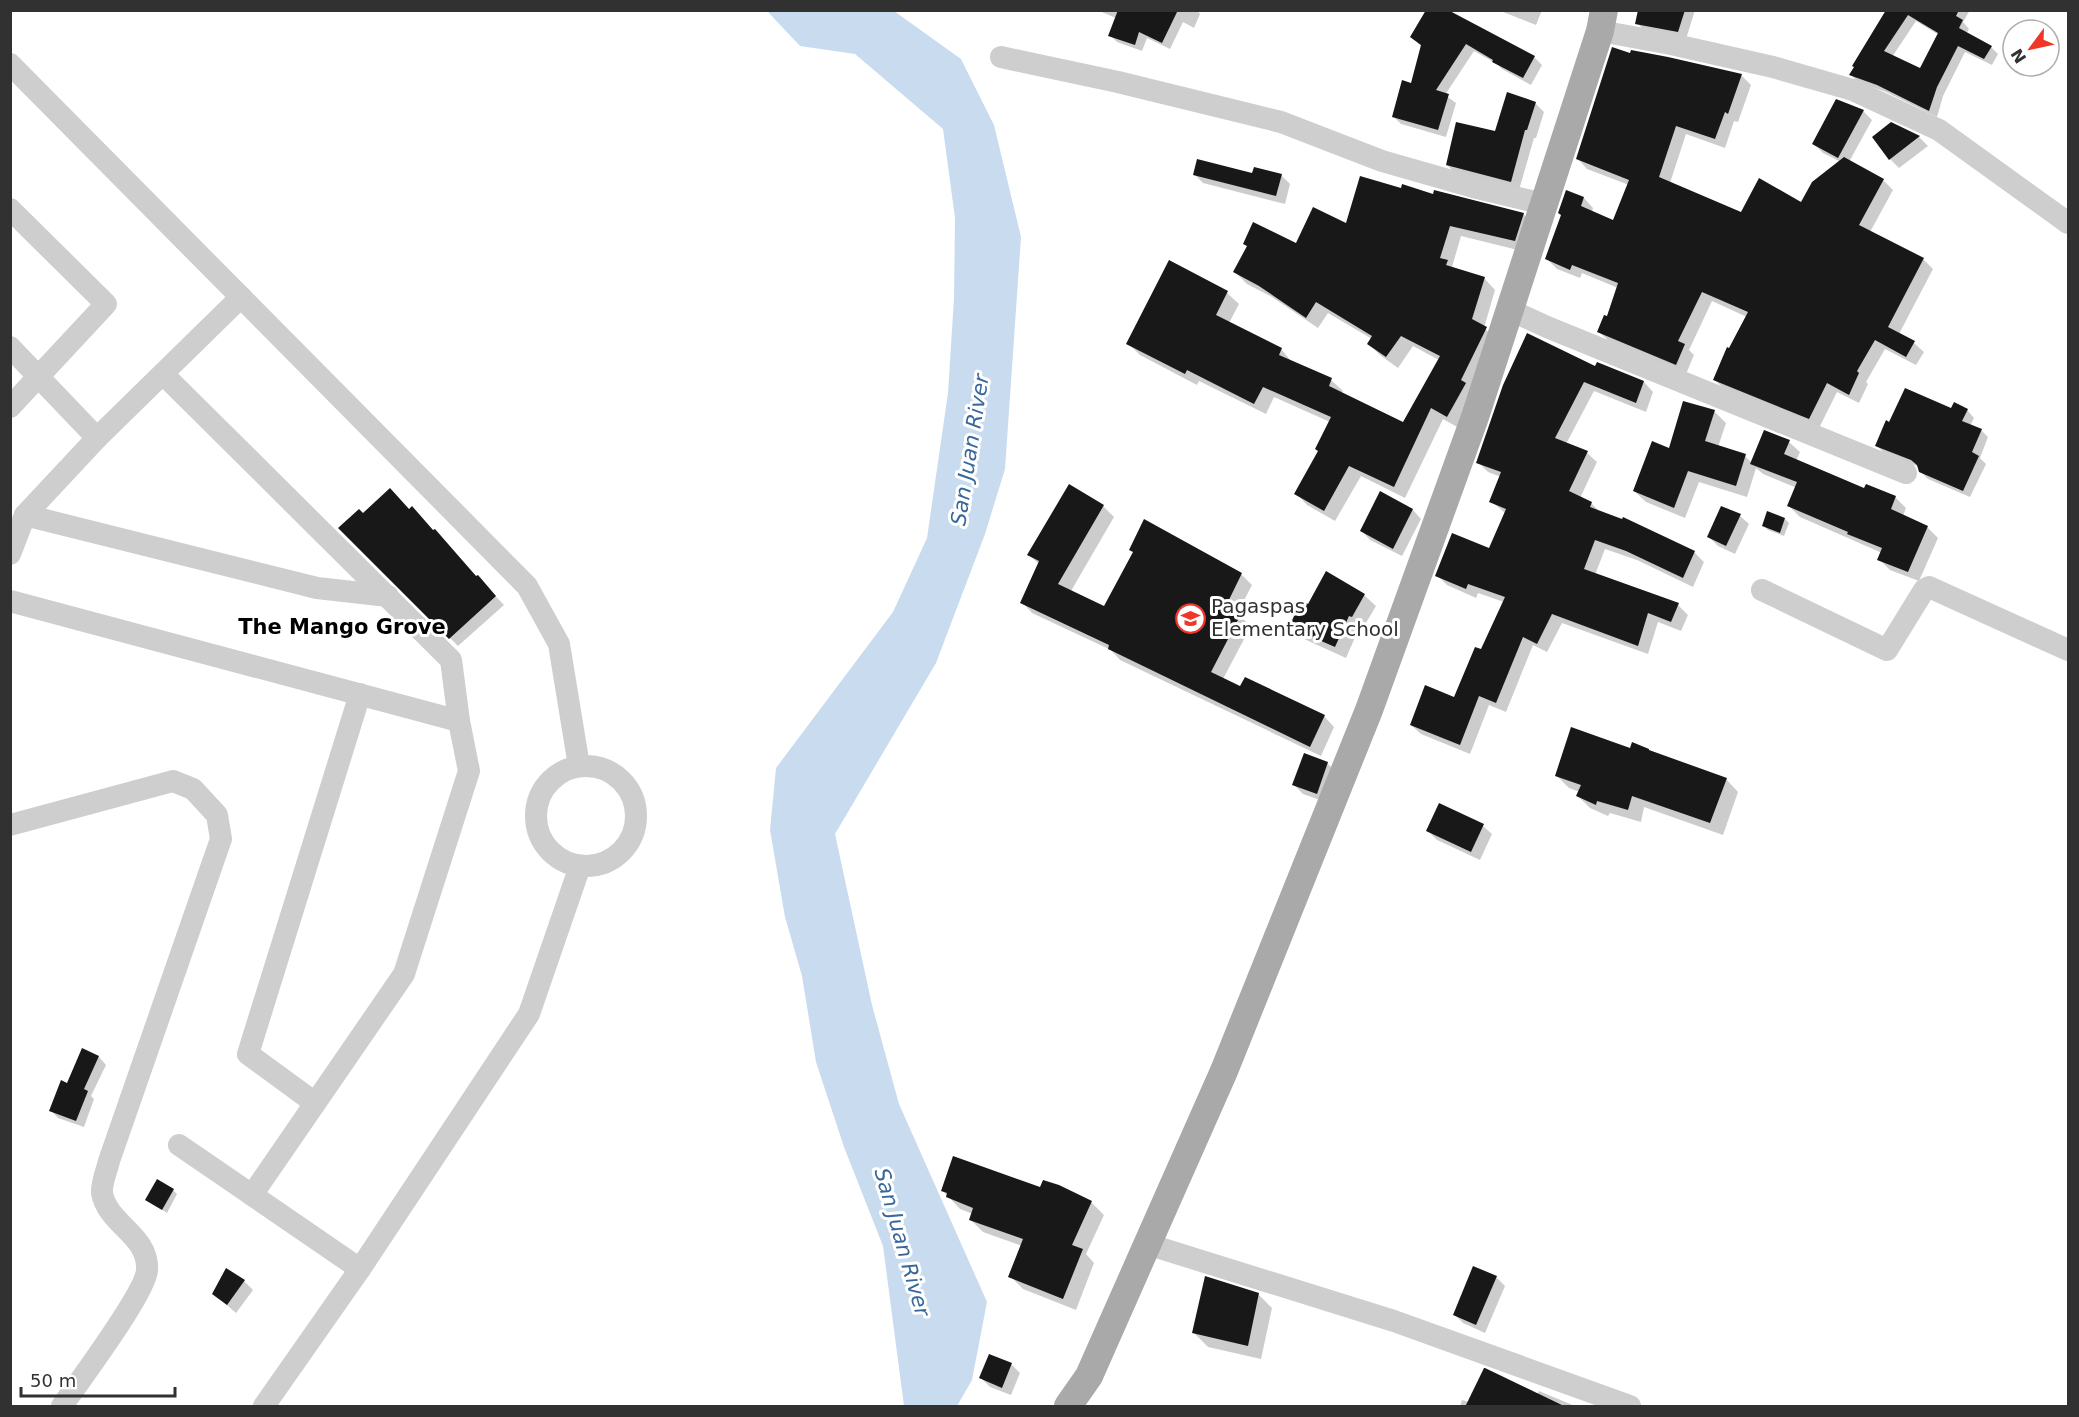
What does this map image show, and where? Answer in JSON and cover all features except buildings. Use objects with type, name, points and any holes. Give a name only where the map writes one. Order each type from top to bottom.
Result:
[{"type":"main road","points":[[1068,1407],[1089,1376],[1224,1071],[1369,710],[1475,417],[1602,21]]},
{"type":"street","points":[[1602,21],[1671,44],[1750,62],[1853,90],[1940,130],[2068,223]]},
{"type":"street","points":[[1001,57],[1118,82],[1281,122],[1382,161],[1544,204]]},
{"type":"street","points":[[10,64],[527,586],[559,644],[579,766]]},
{"type":"street","points":[[10,209],[106,304],[10,407]]},
{"type":"street","points":[[10,554],[25,515],[97,438],[241,297]]},
{"type":"street","points":[[1510,310],[1906,473]]},
{"type":"street","points":[[10,347],[97,438]]},
{"type":"street","points":[[163,374],[452,660],[459,721],[469,771],[404,974],[252,1195]]},
{"type":"street","points":[[25,515],[317,588],[388,596]]},
{"type":"street","points":[[1762,590],[1887,650],[1924,590],[1929,587],[2068,650]]},
{"type":"street","points":[[10,601],[459,721]]},
{"type":"street","points":[[315,1103],[248,1054],[360,694]]},
{"type":"street","points":[[579,766],[598,768],[616,776],[629,790],[635,808],[635,826],[628,844],[616,857],[599,865],[580,866],[560,859],[545,845],[537,825],[537,804],[546,785],[561,772],[579,766]]},
{"type":"street","points":[[10,825],[173,781],[193,789],[217,815],[221,839],[109,1161],[101,1191],[111,1215],[141,1245],[147,1270],[139,1293],[62,1407]]},
{"type":"street","points":[[264,1407],[360,1269],[529,1014],[580,866]]},
{"type":"street","points":[[179,1144],[360,1269]]},
{"type":"street","points":[[1148,1244],[1394,1321],[1630,1407]]},
{"type":"water","name":"San Juan River","points":[[767,11],[894,11],[961,59],[994,125],[1021,237],[1005,469],[985,534],[936,663],[835,834],[872,1005],[899,1104],[987,1302],[972,1380],[957,1406],[904,1406],[883,1246],[844,1147],[816,1062],[802,976],[785,917],[770,830],[776,768],[893,612],[927,538],[948,393],[954,298],[955,218],[943,129],[855,54],[800,46]]},
{"type":"place","name":"Pagaspas Elementary School","points":[[1190,618]]},
{"type":"district","name":"The Mango Grove","points":[[342,627]]}]
